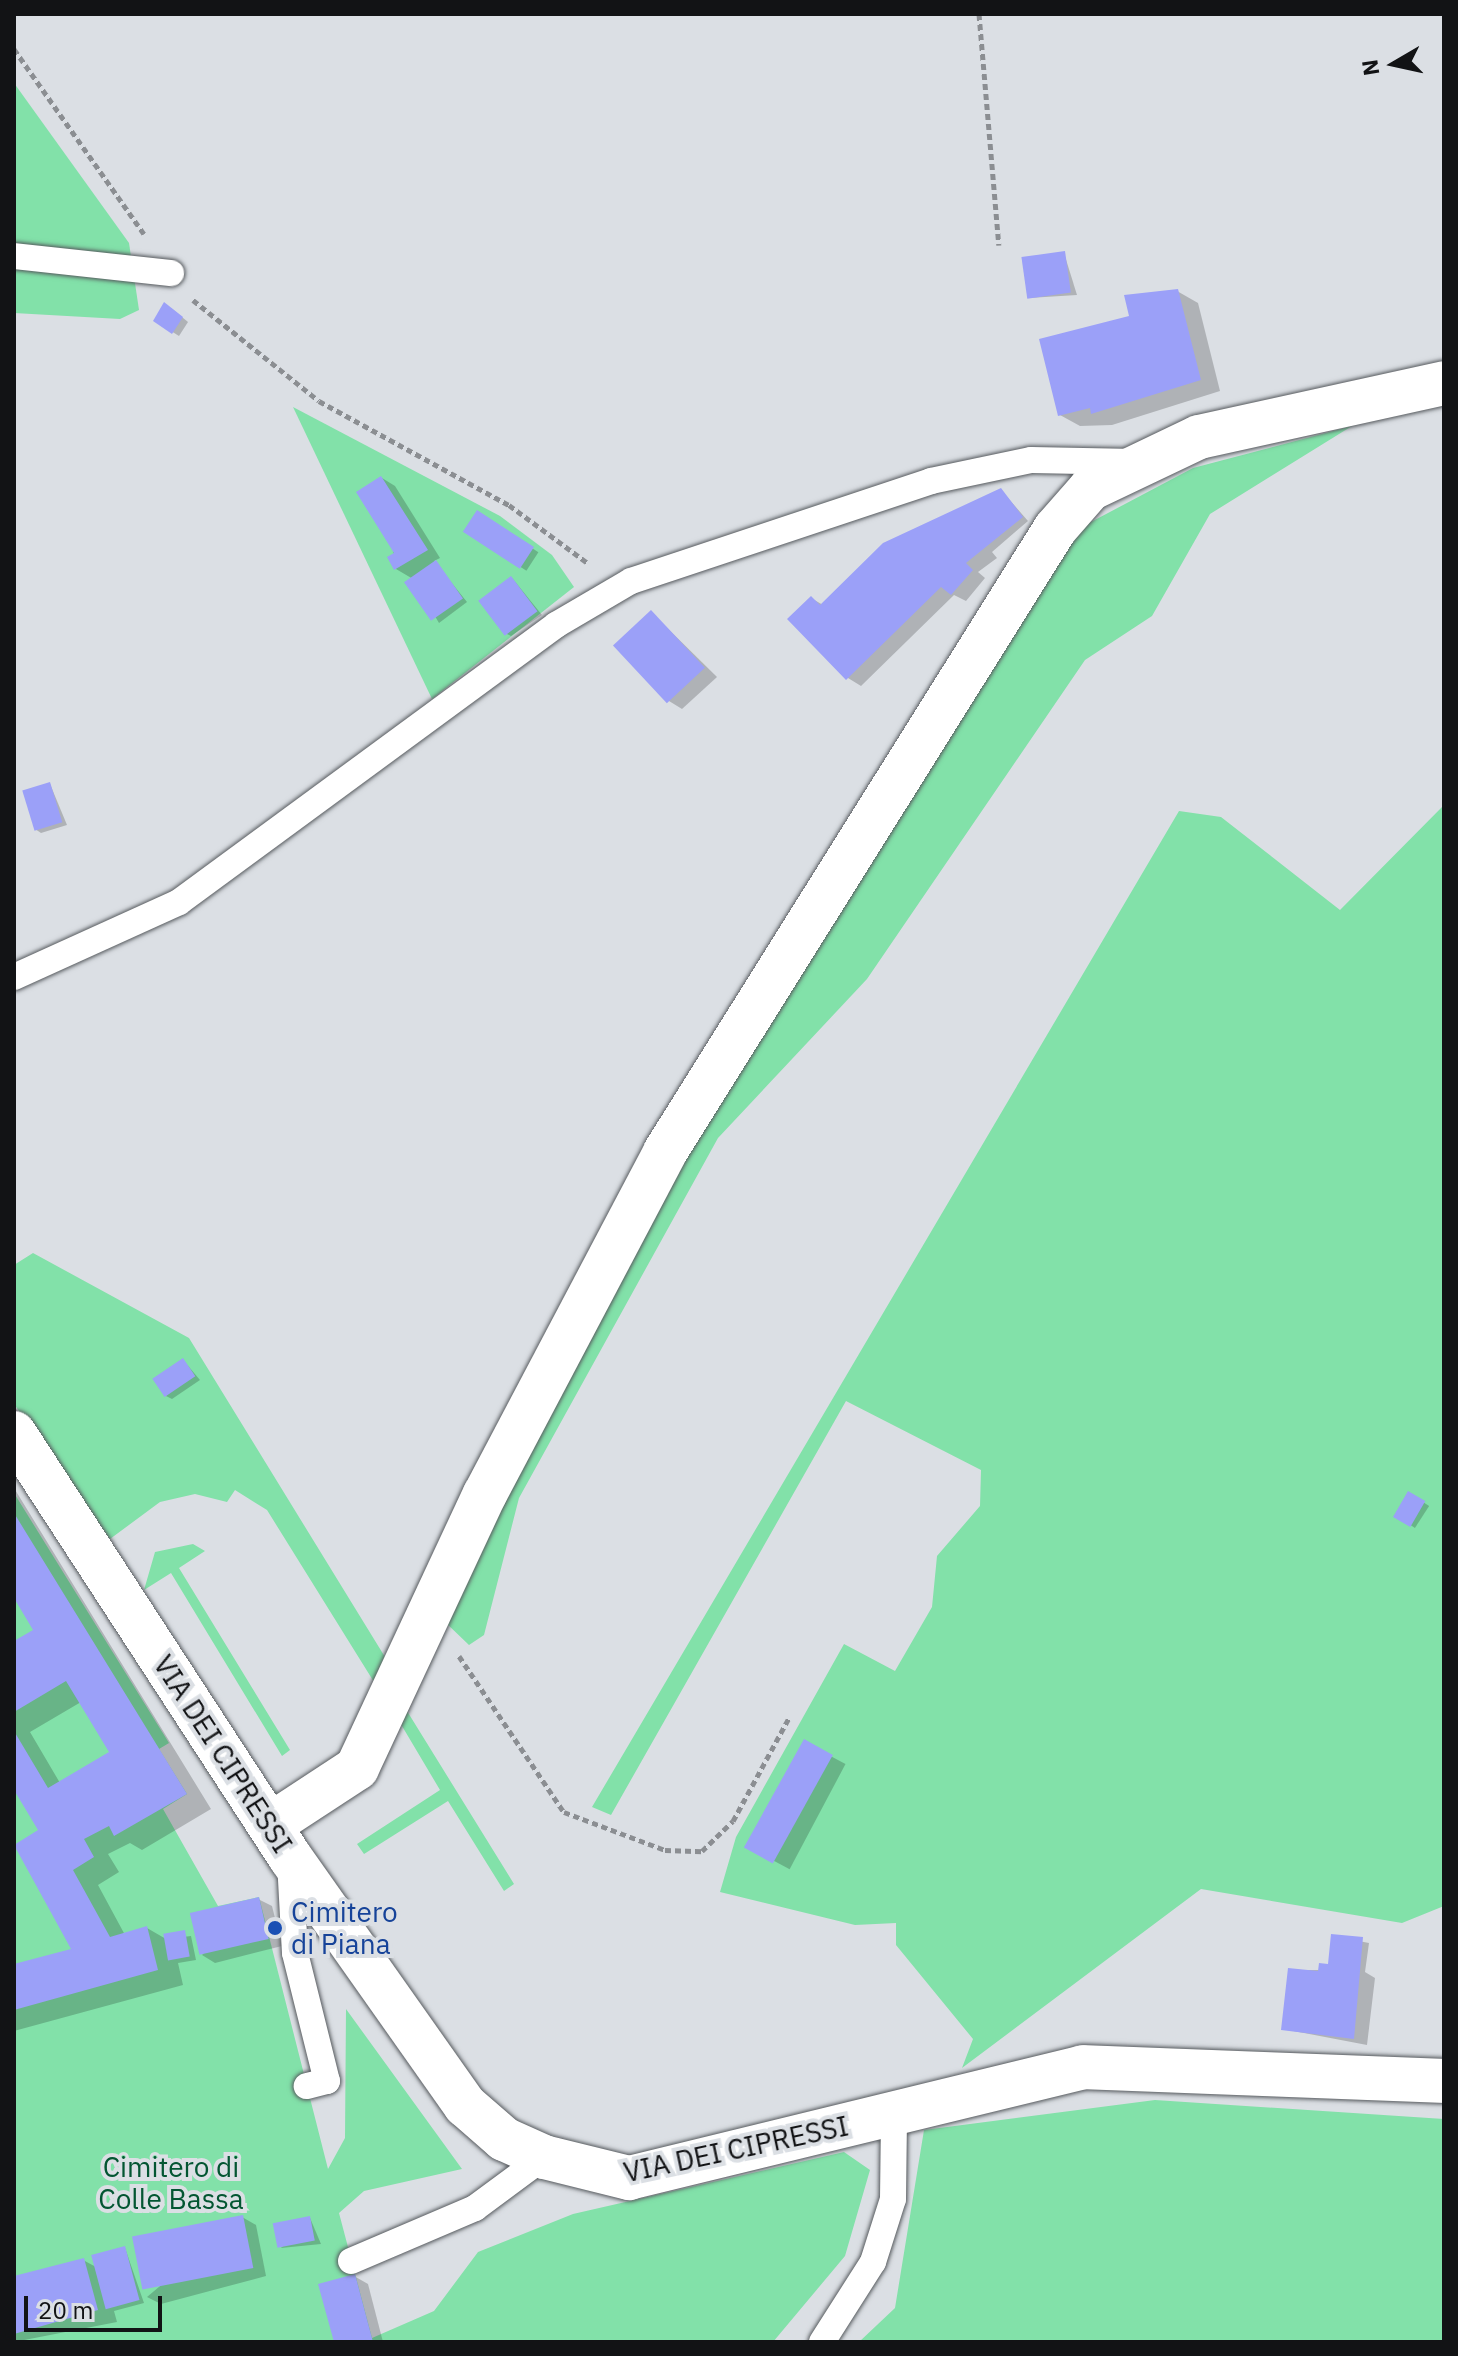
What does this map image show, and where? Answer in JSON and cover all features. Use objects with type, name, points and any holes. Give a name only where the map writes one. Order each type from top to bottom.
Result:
[{"type":"street","points":[[280,1841],[357,1768],[485,1494],[665,1152],[1055,529],[1090,489],[1199,437],[1444,383]]},
{"type":"street","name":"VIA DEI CIPRESSI","points":[[14,1433],[280,1841],[465,2105],[504,2139],[544,2157],[629,2178],[894,2115],[1023,2076],[1104,2065],[1444,2081]]},
{"type":"lane","points":[[14,256],[171,273]]},
{"type":"lane","points":[[14,977],[179,902],[556,625],[631,581],[931,481],[1031,460],[1142,463]]},
{"type":"lane","points":[[280,1841],[295,1953],[327,2081],[307,2086]]},
{"type":"lane","points":[[822,2342],[873,2262],[893,2199],[894,2115]]},
{"type":"lane","points":[[351,2261],[475,2208],[544,2157]]},
{"type":"path","points":[[979,14],[999,245]]},
{"type":"path","points":[[14,49],[171,273],[242,345],[319,401],[509,505],[592,565],[631,581]]},
{"type":"path","points":[[433,1610],[564,1812],[607,1833],[665,1850],[702,1851],[733,1821],[789,1718]]},
{"type":"green space","points":[[14,83],[129,243],[139,310],[120,319],[14,313]]},
{"type":"green space","points":[[293,407],[500,516],[552,555],[574,587],[432,699]]},
{"type":"green space","points":[[1352,426],[1210,514],[1152,616],[1085,660],[867,979],[718,1138],[519,1498],[484,1635],[469,1645],[444,1621],[679,1148],[1074,531],[1193,468]]},
{"type":"green space","points":[[1444,805],[1444,1906],[1402,1923],[1201,1889],[962,2068],[973,2039],[896,1945],[896,1923],[855,1925],[720,1892],[736,1837],[844,1644],[895,1671],[932,1607],[937,1556],[980,1506],[981,1470],[846,1401],[611,1815],[592,1807],[1179,811],[1221,817],[1340,910]]},
{"type":"green space","points":[[33,1253],[189,1338],[385,1657],[374,1682],[267,1510],[235,1490],[227,1502],[195,1494],[160,1502],[110,1539],[14,1404],[14,1265]]},
{"type":"green space","name":"Cimitero di Colle Bassa","points":[[14,1493],[169,1743],[159,1749],[187,1794],[163,1809],[218,1906],[259,1897],[328,2169],[345,2138],[346,2009],[462,2169],[364,2191],[339,2213],[372,2338],[434,2311],[478,2252],[573,2214],[844,2152],[870,2170],[845,2256],[773,2342],[14,2342]]},
{"type":"green space","points":[[193,1544],[205,1551],[179,1568],[290,1750],[282,1756],[171,1573],[144,1590],[155,1552]]},
{"type":"green space","points":[[407,1711],[514,1884],[504,1891],[448,1801],[364,1854],[357,1844],[440,1790],[399,1721]]},
{"type":"green space","points":[[1155,2100],[1444,2119],[1444,2342],[859,2342],[895,2308],[924,2130]]},
{"type":"building","points":[[1065,251],[1071,293],[1027,299],[1021,257]]},
{"type":"building","points":[[1178,289],[1201,380],[1091,414],[1090,408],[1058,416],[1039,339],[1129,316],[1124,295]]},
{"type":"building","points":[[164,302],[183,317],[172,334],[153,321]]},
{"type":"building","points":[[381,476],[428,550],[394,570],[387,557],[394,553],[356,492]]},
{"type":"building","points":[[1001,488],[1023,517],[966,563],[973,570],[951,595],[941,587],[846,680],[787,619],[811,596],[820,605],[883,543]]},
{"type":"building","points":[[477,510],[534,547],[520,569],[463,532]]},
{"type":"building","points":[[436,560],[463,599],[431,621],[404,582]]},
{"type":"building","points":[[511,576],[537,611],[505,636],[478,601]]},
{"type":"building","points":[[651,610],[705,668],[667,703],[613,645]]},
{"type":"building","points":[[50,782],[62,822],[35,831],[22,790]]},
{"type":"building","points":[[183,1358],[195,1376],[165,1397],[152,1379]]},
{"type":"building","points":[[1408,1491],[1425,1501],[1410,1527],[1393,1517]]},
{"type":"building","points":[[14,1513],[187,1794],[114,1836],[109,1826],[84,1839],[94,1857],[73,1870],[110,1937],[147,1926],[158,1970],[14,2010],[14,1964],[71,1949],[14,1845],[38,1830],[14,1790],[14,1731],[48,1788],[109,1752],[66,1681],[14,1712],[14,1641],[33,1630],[14,1598]]},
{"type":"building","points":[[804,1739],[833,1755],[773,1863],[744,1847]]},
{"type":"building","points":[[259,1897],[269,1939],[199,1955],[190,1913]]},
{"type":"building","points":[[185,1930],[190,1957],[168,1960],[163,1934]]},
{"type":"building","points":[[1331,1934],[1363,1937],[1354,2039],[1281,2030],[1288,1968],[1318,1971],[1319,1963],[1328,1964]]},
{"type":"building","points":[[243,2215],[253,2268],[142,2290],[132,2237]]},
{"type":"building","points":[[310,2216],[315,2241],[277,2248],[273,2223]]},
{"type":"building","points":[[125,2246],[139,2300],[106,2309],[91,2255]]},
{"type":"building","points":[[84,2258],[98,2310],[14,2334],[14,2276]]},
{"type":"building","points":[[355,2274],[373,2342],[334,2342],[318,2284]]},
{"type":"place","name":"Cimitero di Piana","points":[[275,1928]]}]
